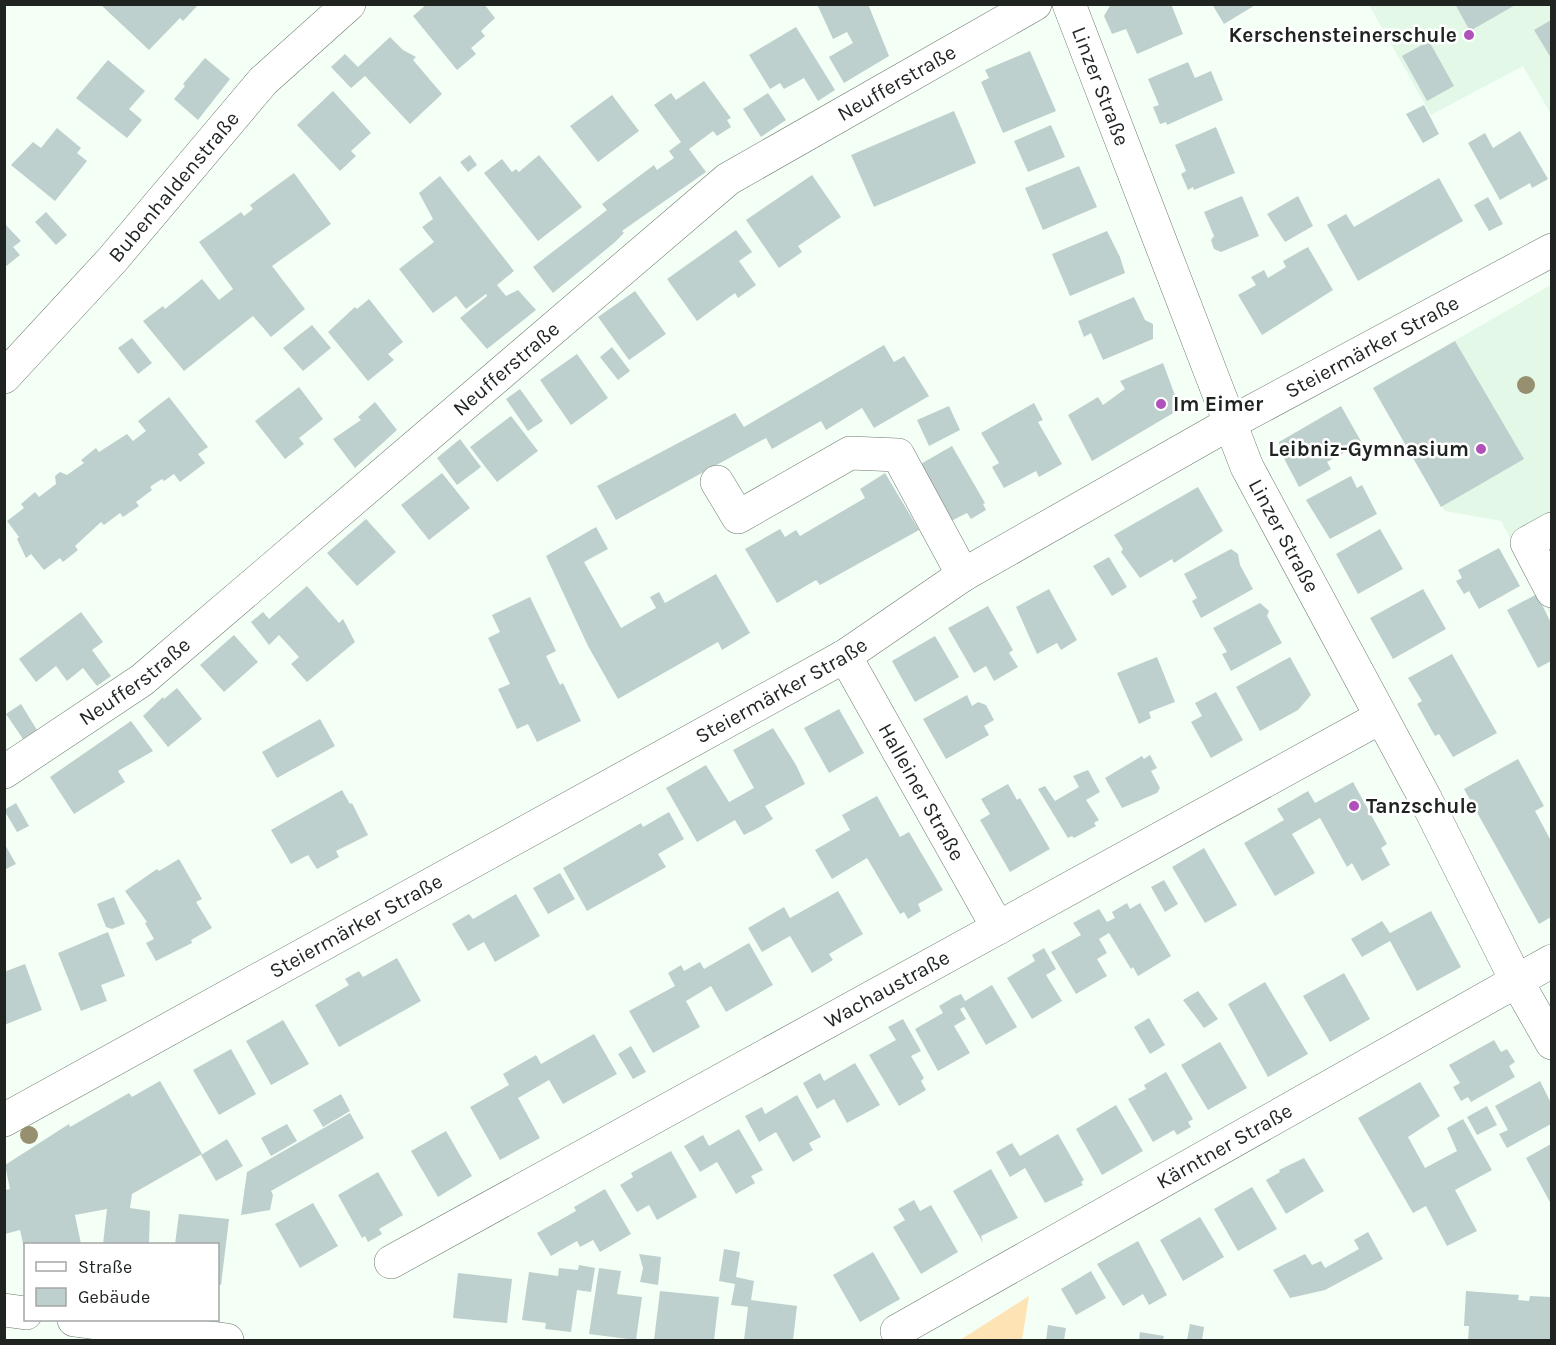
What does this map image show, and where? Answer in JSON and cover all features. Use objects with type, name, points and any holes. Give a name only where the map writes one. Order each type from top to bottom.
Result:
[{"type":"street","name":"Bubenhaldenstraße","points":[[4,377],[113,259],[264,81],[349,4]]},
{"type":"street","name":"Neufferstraße","points":[[4,772],[141,680],[728,179],[1035,4]]},
{"type":"street","name":"Linzer Straße","points":[[1069,4],[1232,422],[1247,466],[1382,717],[1516,980],[1551,1043]]},
{"type":"street","name":"Steiermärker Straße","points":[[4,1120],[845,656],[963,575],[1232,422],[1551,250]]},
{"type":"street","points":[[717,482],[738,517],[850,453],[898,455],[963,575]]},
{"type":"street","points":[[1551,529],[1527,543],[1551,591]]},
{"type":"street","name":"Halleiner Straße","points":[[845,656],[998,928]]},
{"type":"street","name":"Wachaustraße","points":[[391,1262],[1382,717]]},
{"type":"street","name":"Kärntner Straße","points":[[897,1331],[1551,960]]},
{"type":"street","points":[[4,1310],[24,1313]]},
{"type":"street","points":[[81,1321],[228,1341]]},
{"type":"shaded area","name":"Kerschensteinerschule","points":[[1369,5],[1551,5],[1551,114],[1523,66],[1431,115]]},
{"type":"shaded area","name":"Leibniz-Gymnasium","points":[[1551,285],[1551,616],[1501,521],[1445,511],[1374,387]]},
{"type":"shaded area","points":[[1029,1296],[1022,1340],[960,1340]]},
{"type":"building","points":[[100,4],[199,4],[183,21],[180,18],[149,50]]},
{"type":"building","points":[[427,4],[484,4],[495,18],[481,31],[485,36],[471,48],[476,54],[457,70],[413,16]]},
{"type":"building","points":[[817,4],[868,4],[889,56],[844,83],[829,57],[853,43],[847,32],[833,39]]},
{"type":"building","points":[[1111,4],[1171,4],[1183,34],[1137,54],[1126,29],[1112,34],[1104,16]]},
{"type":"building","points":[[1212,4],[1257,4],[1224,24]]},
{"type":"building","points":[[1455,4],[1517,4],[1470,31]]},
{"type":"building","points":[[1551,20],[1551,58],[1534,30]]},
{"type":"building","points":[[796,27],[835,90],[818,101],[804,78],[784,89],[780,83],[770,89],[749,55]]},
{"type":"building","points":[[390,37],[403,50],[416,57],[413,60],[442,94],[410,124],[365,76],[351,88],[331,67],[345,54],[358,67]]},
{"type":"building","points":[[1429,41],[1454,86],[1427,101],[1402,56]]},
{"type":"building","points":[[1030,51],[1056,111],[1003,133],[981,82],[989,78],[985,70]]},
{"type":"building","points":[[205,58],[230,79],[198,120],[174,99],[185,86],[183,84]]},
{"type":"building","points":[[108,60],[145,91],[129,109],[142,120],[127,138],[76,98]]},
{"type":"building","points":[[1188,62],[1195,78],[1211,71],[1223,100],[1167,125],[1166,122],[1160,124],[1153,107],[1159,105],[1148,79]]},
{"type":"building","points":[[704,81],[731,118],[727,120],[731,127],[717,136],[713,131],[689,149],[706,172],[622,231],[624,233],[614,243],[553,293],[533,267],[607,210],[602,204],[654,165],[657,170],[674,158],[669,151],[681,142],[654,105],[671,93],[676,100]]},
{"type":"building","points":[[333,91],[371,133],[351,151],[356,156],[340,171],[297,125]]},
{"type":"building","points":[[768,93],[786,120],[761,137],[743,109]]},
{"type":"building","points":[[612,95],[639,131],[598,162],[570,126]]},
{"type":"building","points":[[1424,105],[1439,134],[1423,143],[1406,114]]},
{"type":"building","points":[[954,111],[976,163],[874,207],[851,155]]},
{"type":"building","points":[[1051,125],[1065,157],[1028,172],[1014,141]]},
{"type":"building","points":[[1216,127],[1235,173],[1194,190],[1193,187],[1188,190],[1181,174],[1186,171],[1175,145]]},
{"type":"building","points":[[57,128],[81,148],[77,153],[87,161],[55,201],[11,165],[33,142],[41,148]]},
{"type":"building","points":[[1520,131],[1548,179],[1532,188],[1530,183],[1500,200],[1468,143],[1485,133],[1493,148]]},
{"type":"building","points":[[470,155],[477,165],[468,172],[460,162]]},
{"type":"building","points":[[539,155],[582,207],[538,241],[484,173],[502,159],[512,172],[516,169],[519,172]]},
{"type":"building","points":[[1079,166],[1097,207],[1043,230],[1025,188]]},
{"type":"building","points":[[294,173],[331,224],[272,266],[305,309],[271,337],[253,316],[184,371],[143,321],[163,306],[165,309],[202,279],[219,300],[233,289],[199,242],[241,212],[244,216],[253,209],[250,205]]},
{"type":"building","points":[[812,175],[841,217],[798,246],[802,252],[779,268],[746,220]]},
{"type":"building","points":[[440,176],[514,271],[497,285],[506,296],[518,290],[536,310],[487,349],[460,318],[487,296],[486,294],[466,309],[456,296],[433,313],[399,269],[434,242],[422,227],[433,219],[419,193]]},
{"type":"building","points":[[1439,178],[1463,221],[1358,281],[1327,225],[1346,214],[1354,227]]},
{"type":"building","points":[[1242,196],[1259,236],[1221,252],[1214,249],[1211,240],[1214,236],[1204,212]]},
{"type":"building","points":[[1298,196],[1313,226],[1285,242],[1267,214]]},
{"type":"building","points":[[1488,197],[1503,224],[1489,231],[1474,205]]},
{"type":"building","points":[[46,212],[67,235],[56,245],[35,222]]},
{"type":"building","points":[[4,223],[21,241],[13,247],[20,255],[4,268]]},
{"type":"building","points":[[736,230],[752,252],[739,261],[756,285],[738,298],[735,293],[697,321],[667,279]]},
{"type":"building","points":[[1107,231],[1125,273],[1070,296],[1052,254]]},
{"type":"building","points":[[1308,247],[1333,290],[1262,335],[1238,295],[1256,285],[1251,277],[1264,270],[1268,278],[1286,267],[1283,261]]},
{"type":"building","points":[[635,291],[666,334],[629,360],[598,317]]},
{"type":"building","points":[[1134,297],[1145,320],[1153,324],[1153,339],[1103,360],[1091,333],[1084,337],[1078,321]]},
{"type":"building","points":[[369,299],[403,342],[388,354],[394,360],[368,381],[328,332],[355,307],[357,309]]},
{"type":"building","points":[[312,325],[331,348],[303,371],[283,348]]},
{"type":"building","points":[[132,338],[152,363],[138,374],[118,348]]},
{"type":"building","points":[[1455,341],[1524,459],[1441,507],[1373,388]]},
{"type":"building","points":[[884,345],[894,362],[904,356],[929,396],[874,428],[862,408],[826,430],[821,421],[772,449],[766,438],[616,520],[597,486],[735,413],[744,427]]},
{"type":"building","points":[[612,347],[630,371],[618,380],[600,357]]},
{"type":"building","points":[[577,354],[608,398],[571,425],[540,380]]},
{"type":"building","points":[[1163,363],[1180,409],[1092,461],[1068,415],[1098,397],[1103,405],[1125,389],[1120,381]]},
{"type":"building","points":[[299,387],[323,419],[299,438],[304,444],[285,459],[255,421]]},
{"type":"building","points":[[520,389],[543,421],[528,431],[506,399]]},
{"type":"building","points":[[169,397],[208,447],[198,454],[205,463],[180,482],[174,474],[154,484],[150,487],[152,490],[136,502],[139,506],[123,517],[120,513],[104,525],[101,522],[75,546],[78,550],[63,562],[60,558],[44,570],[31,554],[26,558],[17,539],[19,537],[7,521],[24,508],[21,504],[35,492],[39,497],[56,484],[55,476],[60,472],[67,475],[84,463],[81,460],[96,448],[99,452],[127,434],[133,441],[146,431],[138,421]]},
{"type":"building","points":[[375,402],[397,430],[355,468],[333,439],[361,420],[358,417]]},
{"type":"building","points":[[1034,403],[1043,420],[1038,422],[1062,464],[1039,477],[1036,471],[1004,488],[992,467],[999,463],[981,433]]},
{"type":"building","points":[[949,406],[960,430],[929,446],[917,420]]},
{"type":"building","points":[[1341,406],[1362,443],[1327,462],[1331,469],[1299,487],[1279,449],[1279,442]]},
{"type":"building","points":[[511,416],[538,451],[497,482],[470,447]]},
{"type":"building","points":[[460,439],[481,467],[457,485],[437,458]]},
{"type":"building","points":[[952,446],[985,503],[983,504],[986,510],[971,519],[967,513],[951,521],[919,465]]},
{"type":"building","points":[[442,473],[470,508],[429,540],[401,505]]},
{"type":"building","points":[[885,473],[919,530],[820,585],[816,580],[777,603],[745,549],[780,529],[785,537],[796,530],[800,536],[865,498],[860,489]]},
{"type":"building","points":[[1351,476],[1357,488],[1362,485],[1377,514],[1330,539],[1306,500]]},
{"type":"building","points":[[1198,487],[1223,531],[1174,563],[1172,559],[1140,578],[1121,552],[1123,549],[1114,535]]},
{"type":"building","points":[[366,519],[396,552],[357,586],[327,553]]},
{"type":"building","points":[[596,527],[608,549],[584,562],[621,628],[656,608],[650,597],[659,592],[665,603],[716,574],[750,633],[722,650],[718,642],[618,699],[588,646],[546,556]]},
{"type":"building","points":[[1380,529],[1403,569],[1358,594],[1336,554]]},
{"type":"building","points":[[1499,548],[1520,586],[1479,609],[1469,591],[1464,594],[1456,581],[1462,578],[1458,570]]},
{"type":"building","points":[[1231,549],[1238,554],[1240,565],[1253,589],[1201,618],[1192,601],[1197,598],[1184,574]]},
{"type":"building","points":[[1109,557],[1127,587],[1112,596],[1093,566]]},
{"type":"building","points":[[307,586],[339,623],[343,619],[355,642],[307,682],[291,664],[299,657],[279,635],[269,645],[251,622],[263,612],[269,619]]},
{"type":"building","points":[[1049,589],[1077,640],[1061,650],[1057,643],[1037,654],[1016,607]]},
{"type":"building","points":[[1423,589],[1446,629],[1393,659],[1370,618]]},
{"type":"building","points":[[1537,594],[1551,623],[1551,661],[1538,668],[1507,610]]},
{"type":"building","points":[[530,597],[556,651],[546,656],[560,685],[563,683],[581,721],[537,742],[528,724],[517,729],[498,689],[510,684],[488,638],[500,632],[492,615]]},
{"type":"building","points":[[1260,603],[1269,611],[1267,616],[1282,643],[1231,671],[1222,654],[1227,652],[1213,628]]},
{"type":"building","points":[[988,606],[1013,650],[1009,653],[1018,667],[994,681],[986,666],[974,673],[948,628]]},
{"type":"building","points":[[81,612],[103,642],[92,650],[111,676],[97,686],[83,668],[67,681],[56,666],[36,682],[19,659]]},
{"type":"building","points":[[234,635],[258,662],[224,692],[200,665]]},
{"type":"building","points":[[935,636],[959,677],[915,702],[892,661]]},
{"type":"building","points":[[1452,654],[1497,733],[1453,757],[1439,734],[1435,736],[1417,704],[1422,701],[1408,678]]},
{"type":"building","points":[[1157,657],[1175,702],[1149,712],[1151,718],[1139,724],[1117,673]]},
{"type":"building","points":[[1290,657],[1311,695],[1298,710],[1260,731],[1236,687]]},
{"type":"building","points":[[177,688],[202,719],[168,747],[143,716],[163,697],[164,699]]},
{"type":"building","points":[[1216,692],[1243,740],[1211,758],[1191,722],[1202,716],[1195,703]]},
{"type":"building","points":[[967,695],[972,706],[978,702],[986,705],[994,720],[984,726],[989,735],[946,759],[923,719]]},
{"type":"building","points":[[21,704],[37,730],[23,739],[6,714]]},
{"type":"building","points":[[839,709],[864,753],[829,773],[804,728]]},
{"type":"building","points":[[320,719],[335,746],[277,778],[262,752]]},
{"type":"building","points":[[131,721],[153,751],[118,771],[125,782],[74,814],[50,777]]},
{"type":"building","points":[[773,728],[805,784],[765,806],[773,819],[758,828],[744,835],[735,820],[697,842],[666,788],[706,765],[729,802],[754,788],[733,750]]},
{"type":"building","points":[[1150,755],[1157,768],[1151,771],[1160,788],[1157,793],[1122,808],[1105,778],[1142,756],[1144,759]]},
{"type":"building","points":[[1518,759],[1544,806],[1535,811],[1551,841],[1551,917],[1539,924],[1464,789]]},
{"type":"building","points":[[1088,770],[1100,792],[1086,800],[1099,820],[1094,823],[1096,826],[1074,838],[1072,836],[1068,838],[1038,789],[1045,786],[1055,801],[1079,787],[1073,776]]},
{"type":"building","points":[[1353,782],[1387,844],[1381,848],[1390,865],[1362,881],[1352,863],[1347,867],[1320,818],[1292,834],[1315,873],[1275,896],[1244,843],[1284,820],[1277,809],[1308,791],[1315,803]]},
{"type":"building","points":[[1008,784],[1017,800],[1020,798],[1050,849],[1010,872],[980,820],[990,814],[981,799]]},
{"type":"building","points":[[342,790],[350,804],[352,803],[368,835],[336,851],[339,857],[317,869],[308,855],[291,864],[271,830]]},
{"type":"building","points":[[877,796],[900,837],[909,832],[943,890],[918,904],[921,911],[908,919],[904,912],[900,914],[867,858],[832,879],[815,850],[850,830],[842,815]]},
{"type":"building","points":[[16,803],[29,826],[17,832],[4,810]]},
{"type":"building","points":[[669,812],[684,839],[658,854],[666,867],[587,911],[563,868],[641,823],[643,827]]},
{"type":"building","points":[[4,843],[16,864],[4,870]]},
{"type":"building","points":[[1204,848],[1237,905],[1205,923],[1172,867]]},
{"type":"building","points":[[179,859],[202,899],[196,902],[212,928],[191,940],[192,943],[156,961],[146,943],[154,939],[145,923],[147,922],[125,891],[157,869],[159,871]]},
{"type":"building","points":[[560,873],[575,899],[548,914],[533,888]]},
{"type":"building","points":[[1164,880],[1178,904],[1165,912],[1151,887]]},
{"type":"building","points":[[838,891],[863,934],[829,954],[833,960],[812,973],[790,936],[762,952],[748,928],[784,907],[790,918]]},
{"type":"building","points":[[516,894],[540,936],[495,962],[484,942],[468,951],[452,924],[469,914],[473,919]]},
{"type":"building","points":[[114,897],[125,924],[112,929],[106,927],[97,904]]},
{"type":"building","points":[[1127,903],[1130,909],[1140,903],[1171,956],[1138,976],[1133,967],[1131,969],[1109,933],[1099,939],[1107,953],[1097,959],[1107,976],[1076,994],[1051,952],[1081,935],[1073,923],[1099,909],[1107,922],[1115,918],[1112,912]]},
{"type":"building","points":[[1431,911],[1461,967],[1417,991],[1390,941],[1362,957],[1351,939],[1382,921],[1390,933]]},
{"type":"building","points":[[108,932],[125,976],[101,985],[107,1001],[81,1011],[58,953]]},
{"type":"building","points":[[749,943],[773,985],[726,1012],[711,986],[686,1001],[700,1027],[653,1053],[629,1011],[675,986],[668,973],[681,965],[684,971],[700,962],[704,969]]},
{"type":"building","points":[[1044,948],[1056,969],[1046,975],[1062,1001],[1032,1019],[1007,978],[1035,961],[1032,955]]},
{"type":"building","points":[[397,958],[421,1001],[339,1047],[315,1005],[349,985],[345,979],[359,971],[363,977]]},
{"type":"building","points":[[25,964],[42,1010],[4,1025],[4,972]]},
{"type":"building","points":[[1344,973],[1370,1019],[1330,1042],[1303,996]]},
{"type":"building","points":[[1265,982],[1308,1054],[1268,1077],[1228,1004]]},
{"type":"building","points":[[992,985],[1017,1027],[986,1045],[964,1007],[960,1009],[966,1019],[954,1026],[970,1053],[938,1071],[915,1029],[943,1013],[939,1006],[954,997],[961,994],[965,1001]]},
{"type":"building","points":[[1198,991],[1218,1019],[1204,1028],[1183,1000]]},
{"type":"building","points":[[1149,1018],[1165,1045],[1150,1054],[1134,1027]]},
{"type":"building","points":[[903,1019],[921,1051],[911,1056],[924,1078],[921,1081],[926,1090],[899,1106],[869,1055],[896,1040],[888,1027]]},
{"type":"building","points":[[283,1020],[309,1064],[271,1085],[246,1041]]},
{"type":"building","points":[[594,1034],[617,1074],[563,1104],[549,1080],[518,1098],[540,1138],[500,1160],[470,1107],[509,1085],[503,1074],[536,1055],[541,1064]]},
{"type":"building","points":[[1494,1040],[1501,1052],[1507,1049],[1515,1062],[1509,1066],[1515,1077],[1471,1102],[1468,1097],[1461,1101],[1453,1087],[1460,1083],[1449,1065]]},
{"type":"building","points":[[1220,1042],[1247,1088],[1208,1110],[1181,1065]]},
{"type":"building","points":[[631,1046],[646,1072],[633,1079],[618,1054]]},
{"type":"building","points":[[231,1049],[256,1094],[219,1115],[193,1070]]},
{"type":"building","points":[[855,1063],[880,1105],[847,1123],[834,1099],[817,1109],[803,1083],[820,1073],[824,1081]]},
{"type":"building","points":[[1166,1072],[1193,1119],[1188,1122],[1191,1127],[1177,1135],[1174,1130],[1153,1142],[1128,1099],[1146,1089],[1144,1085]]},
{"type":"building","points":[[160,1081],[202,1154],[132,1194],[130,1208],[150,1211],[149,1243],[103,1243],[107,1209],[75,1215],[81,1243],[24,1243],[24,1248],[20,1230],[5,1234],[5,1190],[10,1189],[5,1165],[69,1124],[70,1127],[129,1093],[132,1097]]},
{"type":"building","points":[[1540,1081],[1551,1103],[1551,1124],[1507,1148],[1499,1134],[1508,1130],[1495,1106]]},
{"type":"building","points":[[1420,1082],[1440,1116],[1408,1137],[1425,1168],[1457,1151],[1447,1128],[1463,1119],[1492,1170],[1455,1190],[1477,1231],[1447,1246],[1426,1206],[1413,1213],[1358,1118]]},
{"type":"building","points":[[341,1094],[350,1111],[323,1127],[313,1110]]},
{"type":"building","points":[[797,1095],[821,1137],[809,1143],[813,1150],[793,1162],[776,1132],[759,1142],[745,1116],[762,1107],[765,1114]]},
{"type":"building","points":[[1116,1105],[1143,1151],[1102,1175],[1076,1129]]},
{"type":"building","points":[[1487,1106],[1497,1125],[1477,1135],[1467,1117]]},
{"type":"building","points":[[350,1113],[364,1138],[271,1191],[273,1195],[270,1210],[241,1215],[247,1172]]},
{"type":"building","points":[[287,1124],[297,1141],[271,1156],[261,1138]]},
{"type":"building","points":[[739,1129],[763,1170],[751,1176],[755,1183],[736,1194],[717,1162],[700,1172],[684,1146],[703,1135],[709,1146]]},
{"type":"building","points":[[446,1131],[472,1176],[438,1197],[411,1151]]},
{"type":"building","points":[[1058,1134],[1084,1180],[1081,1182],[1083,1185],[1045,1203],[1025,1168],[1010,1177],[996,1152],[1012,1143],[1020,1156]]},
{"type":"building","points":[[227,1139],[243,1166],[216,1181],[201,1155]]},
{"type":"building","points":[[1551,1144],[1551,1204],[1526,1158]]},
{"type":"building","points":[[671,1151],[697,1197],[657,1220],[649,1205],[637,1212],[620,1185],[633,1177],[631,1173]]},
{"type":"building","points":[[1304,1158],[1324,1191],[1286,1214],[1266,1180],[1280,1172],[1279,1170]]},
{"type":"building","points":[[991,1169],[1018,1218],[981,1236],[983,1243],[953,1191]]},
{"type":"building","points":[[378,1172],[403,1215],[379,1229],[382,1234],[368,1242],[365,1236],[362,1238],[338,1195]]},
{"type":"building","points":[[1252,1187],[1277,1229],[1238,1251],[1214,1209]]},
{"type":"building","points":[[605,1189],[631,1234],[600,1252],[593,1240],[580,1247],[577,1241],[551,1256],[537,1233],[576,1211],[574,1207]]},
{"type":"building","points":[[914,1200],[920,1211],[931,1205],[958,1252],[921,1274],[893,1227],[905,1220],[898,1209]]},
{"type":"building","points":[[313,1203],[338,1246],[300,1268],[275,1224]]},
{"type":"building","points":[[179,1214],[229,1219],[221,1285],[219,1284],[219,1243],[175,1243]]},
{"type":"building","points":[[1200,1217],[1224,1257],[1183,1281],[1160,1240]]},
{"type":"building","points":[[1368,1232],[1383,1259],[1325,1290],[1290,1298],[1273,1270],[1305,1254],[1312,1265],[1321,1261],[1325,1268],[1359,1249],[1354,1240]]},
{"type":"building","points":[[1138,1241],[1167,1295],[1149,1305],[1143,1294],[1123,1306],[1097,1264]]},
{"type":"building","points":[[724,1249],[740,1252],[736,1277],[754,1281],[751,1300],[797,1306],[793,1340],[744,1340],[748,1307],[731,1305],[735,1284],[719,1281]]},
{"type":"building","points":[[873,1252],[900,1299],[860,1322],[833,1275]]},
{"type":"building","points":[[639,1254],[661,1257],[658,1285],[640,1282],[643,1268]]},
{"type":"building","points":[[579,1265],[595,1268],[591,1292],[577,1290],[571,1332],[545,1329],[546,1323],[522,1320],[529,1272],[558,1276],[559,1268],[578,1270]]},
{"type":"building","points":[[599,1268],[621,1271],[617,1294],[642,1297],[636,1340],[589,1334]]},
{"type":"building","points":[[1091,1271],[1106,1298],[1076,1315],[1061,1289]]},
{"type":"building","points":[[458,1273],[512,1279],[507,1323],[453,1318]]},
{"type":"building","points":[[660,1291],[719,1297],[714,1340],[654,1340]]},
{"type":"building","points":[[1466,1291],[1519,1295],[1518,1300],[1529,1301],[1530,1296],[1551,1297],[1551,1340],[1468,1340],[1469,1326],[1464,1326]]},
{"type":"building","points":[[1190,1324],[1204,1327],[1202,1340],[1187,1340]]},
{"type":"building","points":[[1048,1325],[1066,1328],[1064,1340],[1046,1340]]},
{"type":"building","points":[[1140,1332],[1164,1336],[1163,1340],[1139,1340]]},
{"type":"place","name":"Kerschensteinerschule","points":[[1469,35]]},
{"type":"place","name":"Im Eimer","points":[[1161,404]]},
{"type":"place","name":"Leibniz-Gymnasium","points":[[1481,449]]},
{"type":"place","name":"Tanzschule","points":[[1354,806]]}]
